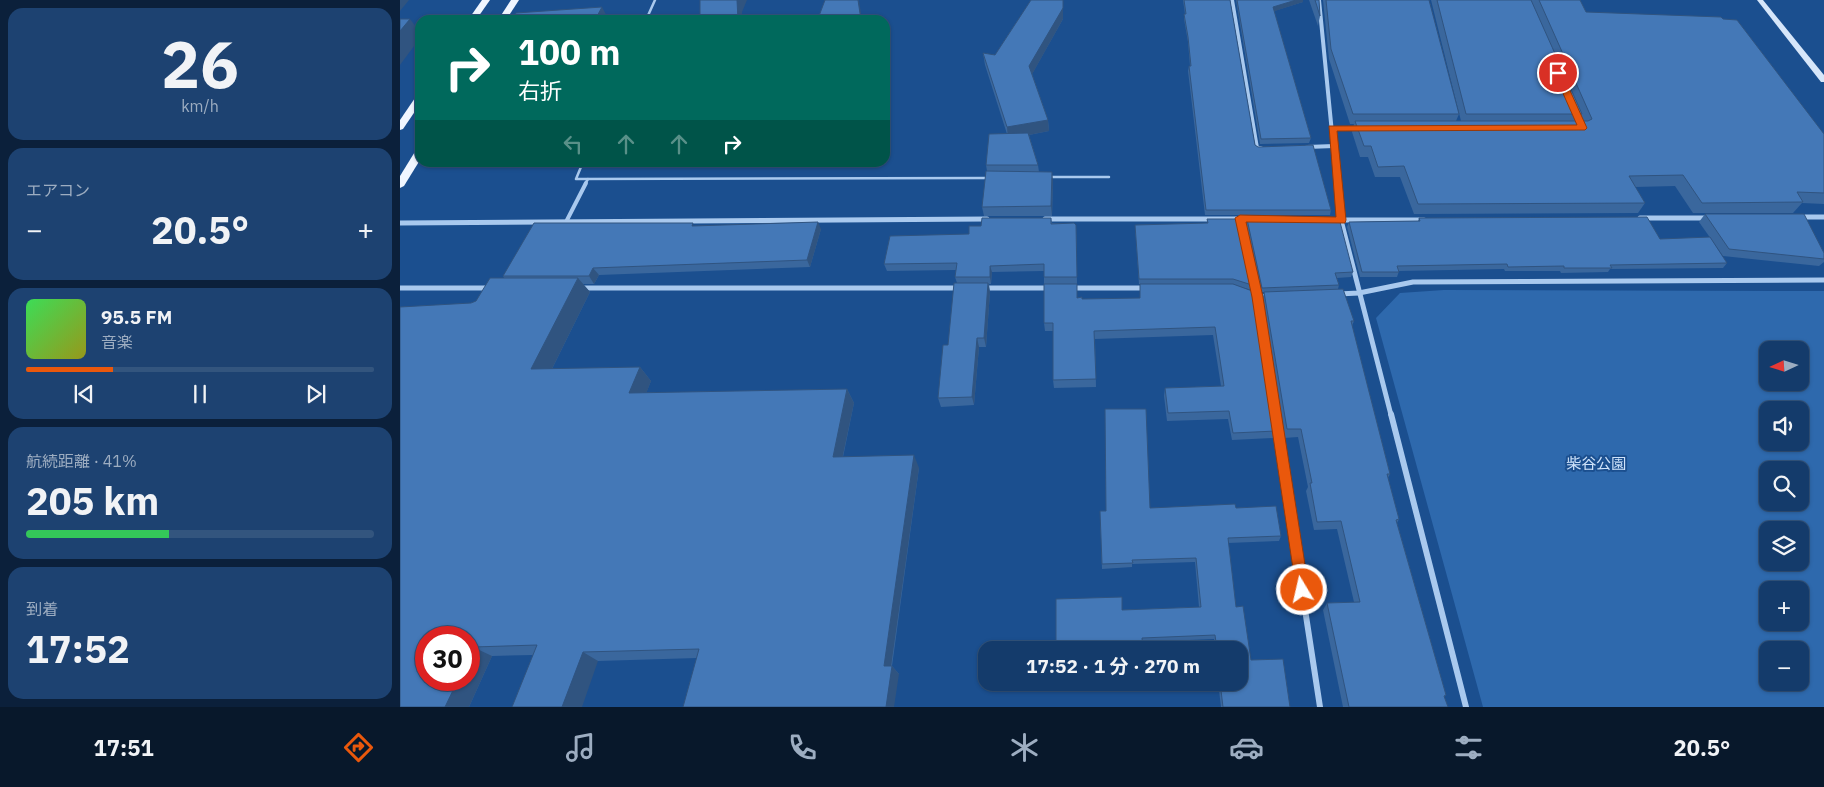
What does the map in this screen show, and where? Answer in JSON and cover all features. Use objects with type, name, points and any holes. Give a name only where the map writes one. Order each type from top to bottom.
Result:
[{"type":"main road","points":[[476,15],[486,0]]},
{"type":"main road","points":[[505,15],[515,0]]},
{"type":"main road","points":[[400,127],[415,104]]},
{"type":"main road","points":[[400,184],[415,160]]},
{"type":"street","points":[[1232,0],[1257,148],[1267,148]]},
{"type":"street","points":[[1320,0],[1341,220],[1466,707]]},
{"type":"street","points":[[1760,0],[1824,80]]},
{"type":"street","points":[[1332,128],[1361,128]]},
{"type":"street","points":[[1305,147],[1334,146]]},
{"type":"street","points":[[1794,217],[1824,217]]},
{"type":"street","points":[[1240,218],[1257,297],[1320,707]]},
{"type":"street","points":[[1637,218],[1716,218]]},
{"type":"street","points":[[400,222],[992,219]]},
{"type":"street","points":[[1042,219],[1286,219]]},
{"type":"street","points":[[1323,220],[1430,220]]},
{"type":"street","points":[[1331,294],[1359,293],[1413,282],[1824,280]]},
{"type":"street","points":[[400,288],[499,288]]},
{"type":"street","points":[[578,288],[964,288]]},
{"type":"street","points":[[974,288],[1053,288]]},
{"type":"street","points":[[1063,288],[1152,288]]},
{"type":"street","points":[[1249,294],[1257,297],[1276,296]]},
{"type":"lane","points":[[648,15],[654,0]]},
{"type":"lane","points":[[581,167],[576,179],[991,178]]},
{"type":"lane","points":[[1040,177],[1109,177]]},
{"type":"lane","points":[[566,222],[588,179]]},
{"type":"green space","name":"柴谷公園","points":[[1444,290],[1824,291],[1824,707],[1483,707],[1376,318],[1400,293]]},
{"type":"building","points":[[700,0],[737,0],[738,15],[700,15]]},
{"type":"building","points":[[825,0],[858,0],[860,15],[819,15]]},
{"type":"building","points":[[1031,0],[1063,0],[1063,8],[1029,66],[1048,120],[1007,127],[983,53],[995,55]]},
{"type":"building","points":[[1184,0],[1230,0],[1255,145],[1258,147],[1313,145],[1331,210],[1206,210],[1189,66],[1191,66]]},
{"type":"building","points":[[1237,0],[1296,0],[1273,7],[1311,138],[1261,139]]},
{"type":"building","points":[[1315,0],[1319,0],[1320,16]]},
{"type":"building","points":[[1326,0],[1429,0],[1459,114],[1353,114],[1331,49]]},
{"type":"building","points":[[1437,0],[1531,0],[1582,114],[1466,114]]},
{"type":"building","points":[[1539,0],[1580,0],[1586,12],[1721,17],[1723,19],[1737,20],[1824,134],[1824,193],[1797,192],[1803,202],[1702,203],[1683,175],[1629,176],[1645,203],[1418,204],[1404,166],[1378,167],[1371,146],[1364,146],[1355,121],[1588,121],[1592,119]]},
{"type":"building","points":[[602,7],[598,15],[515,15],[516,13]]},
{"type":"building","points":[[400,19],[410,19],[400,31]]},
{"type":"building","points":[[1028,133],[1038,165],[986,165],[989,134]]},
{"type":"building","points":[[986,171],[1052,172],[1051,206],[982,207]]},
{"type":"building","points":[[1705,214],[1804,214],[1824,253],[1824,259],[1729,249]]},
{"type":"building","points":[[1647,217],[1660,239],[1710,237],[1727,263],[1610,265],[1612,268],[1564,268],[1564,266],[1508,267],[1507,264],[1397,266],[1399,272],[1362,272],[1349,222],[1420,221],[1419,218]]},
{"type":"building","points":[[982,218],[1051,218],[1051,224],[1074,223],[1076,225],[1077,277],[1044,277],[1044,264],[990,266],[990,277],[955,277],[957,263],[884,264],[890,236],[969,234],[969,226],[981,226]]},
{"type":"building","points":[[1207,219],[1238,219],[1252,285],[1233,279],[1139,279],[1135,225],[1208,223]]},
{"type":"building","points":[[1247,219],[1334,219],[1335,222],[1340,222],[1353,272],[1335,273],[1339,285],[1262,288]]},
{"type":"building","points":[[818,222],[807,260],[593,268],[589,276],[503,276],[534,223],[693,223],[692,226]]},
{"type":"building","points":[[490,278],[578,278],[531,369],[640,367],[629,393],[847,389],[833,457],[914,455],[884,666],[892,666],[886,707],[683,707],[699,649],[583,652],[562,707],[512,707],[537,645],[480,647],[480,626],[415,626],[415,691],[453,691],[445,707],[400,707],[400,307],[471,303],[476,301]]},
{"type":"building","points":[[954,283],[988,283],[984,338],[977,338],[972,397],[938,398],[943,345],[948,345]]},
{"type":"building","points":[[1044,284],[1077,284],[1077,298],[1082,297],[1082,299],[1140,298],[1140,284],[1233,284],[1255,292],[1276,431],[1233,433],[1229,411],[1168,413],[1165,388],[1224,386],[1215,327],[1094,331],[1096,379],[1053,380],[1053,323],[1044,323]]},
{"type":"building","points":[[1343,289],[1354,321],[1351,321],[1390,474],[1387,474],[1399,519],[1396,520],[1448,707],[1349,707],[1327,603],[1360,602],[1341,521],[1317,522],[1310,483],[1312,483],[1301,429],[1287,429],[1264,292]]},
{"type":"building","points":[[1105,409],[1146,409],[1150,508],[1235,504],[1236,508],[1276,506],[1281,536],[1228,538],[1236,607],[1243,606],[1251,660],[1283,659],[1290,707],[1223,707],[1221,691],[1248,691],[1248,641],[1216,641],[1215,635],[1142,638],[1142,641],[1056,641],[1056,599],[1122,597],[1122,610],[1201,607],[1196,558],[1132,560],[1133,563],[1102,564],[1100,511],[1106,511]]},
{"type":"route","points":[[1302,590],[1257,297],[1240,218],[1341,220],[1332,128],[1582,128],[1558,73]]}]
